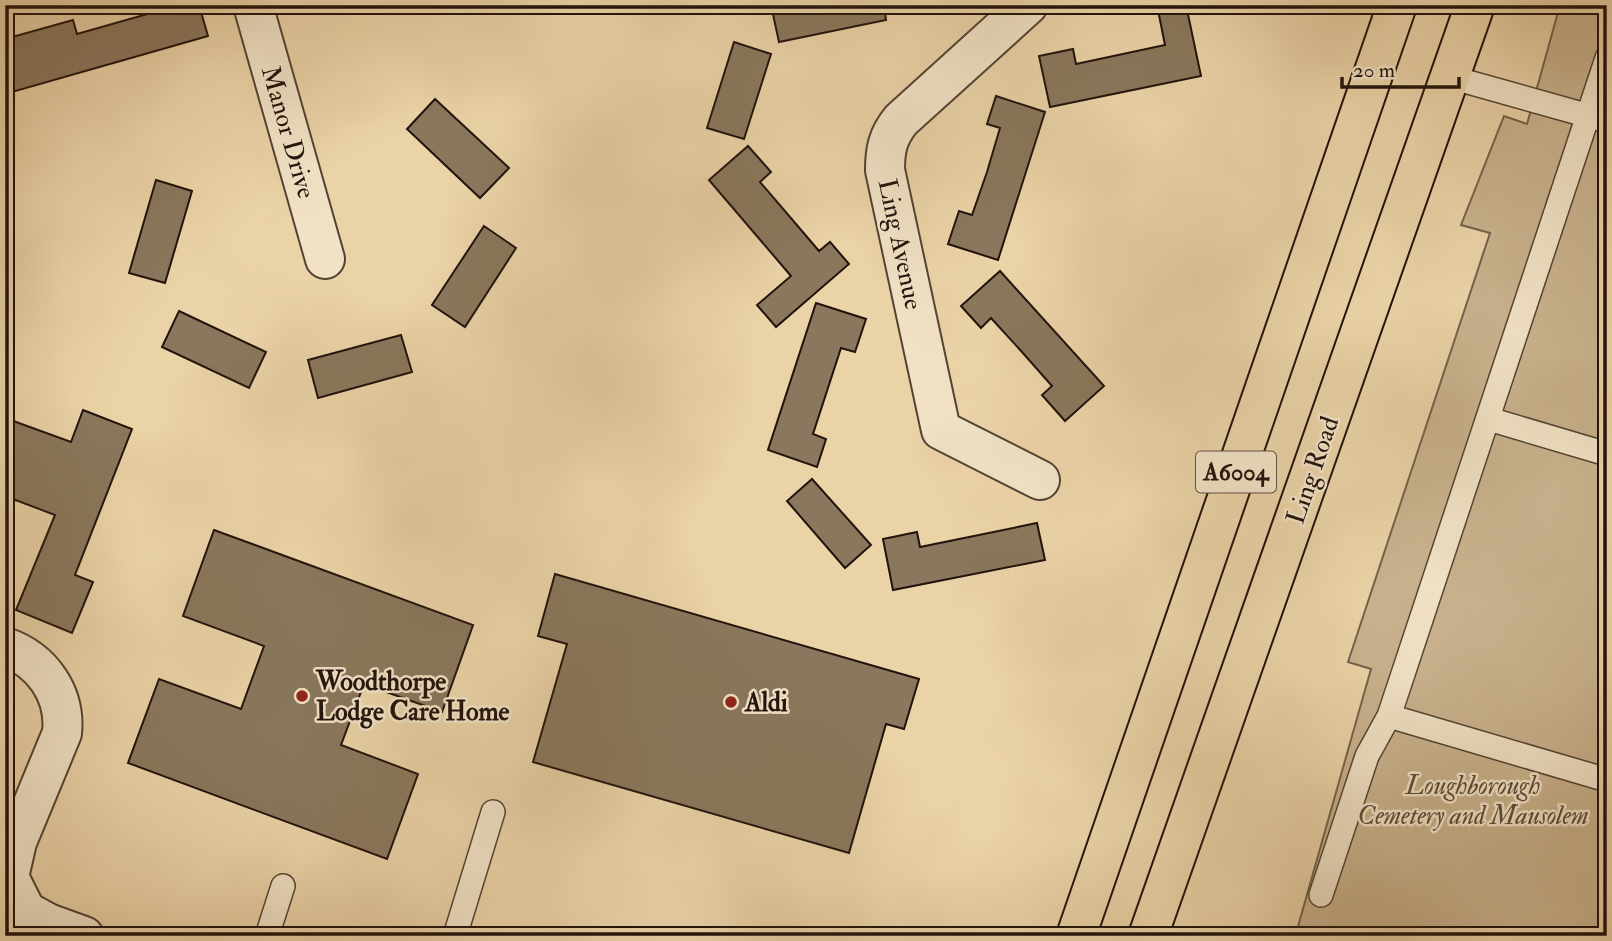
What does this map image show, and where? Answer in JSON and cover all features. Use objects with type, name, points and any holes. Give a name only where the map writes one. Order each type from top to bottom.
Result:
[{"type":"main road","name":"A6004","points":[[1076,936],[1397,5]]},
{"type":"main road","name":"Ling Road","points":[[1148,936],[1475,5]]},
{"type":"street","name":"Manor Drive","points":[[253,5],[325,259]]},
{"type":"street","name":"Ling Avenue","points":[[1028,5],[901,120],[890,134],[885,152],[885,170],[941,430],[1040,480]]},
{"type":"street","points":[[5,647],[32,663],[49,678],[57,692],[64,716],[62,733],[11,860],[9,888],[26,911],[48,923],[84,936]]},
{"type":"lane","points":[[1321,895],[1367,756],[1389,716],[1489,419],[1598,119],[1607,58]]},
{"type":"lane","points":[[1450,77],[1598,119]]},
{"type":"lane","points":[[1489,419],[1607,454]]},
{"type":"lane","points":[[1389,716],[1607,780]]},
{"type":"lane","points":[[455,936],[493,812]]},
{"type":"lane","points":[[267,936],[283,886]]},
{"type":"green space","name":"Loughborough Cemetery and Mausolem","points":[[1560,5],[1607,5],[1607,936],[1311,936],[1297,930],[1371,669],[1348,662],[1490,233],[1461,225],[1504,116],[1527,124]]},
{"type":"building","points":[[179,5],[199,5],[208,36],[5,94],[5,39],[73,20],[77,34]]},
{"type":"building","points":[[771,5],[884,5],[886,20],[779,42]]},
{"type":"building","points":[[1157,5],[1186,5],[1201,76],[1050,107],[1039,56],[1073,49],[1076,64],[1165,45]]},
{"type":"building","points":[[734,42],[771,54],[744,139],[707,128]]},
{"type":"building","points":[[996,96],[1045,112],[998,260],[948,244],[959,211],[972,215],[987,172],[1000,128],[987,124]]},
{"type":"building","points":[[435,99],[509,168],[480,198],[407,129]]},
{"type":"building","points":[[748,146],[771,172],[760,182],[819,251],[830,242],[849,264],[776,327],[757,305],[791,276],[709,180]]},
{"type":"building","points":[[156,180],[192,191],[165,283],[129,273]]},
{"type":"building","points":[[484,226],[516,248],[465,327],[432,305]]},
{"type":"building","points":[[1000,271],[1104,386],[1065,421],[1042,395],[1052,386],[1022,352],[991,318],[981,328],[961,306]]},
{"type":"building","points":[[816,303],[866,319],[855,352],[841,348],[813,434],[826,439],[817,467],[768,450]]},
{"type":"building","points":[[179,311],[266,352],[249,388],[162,347]]},
{"type":"building","points":[[401,335],[412,372],[318,398],[308,360]]},
{"type":"building","points":[[83,410],[132,429],[75,575],[93,582],[72,633],[16,610],[55,515],[5,496],[5,418],[71,442]]},
{"type":"building","points":[[812,479],[871,545],[845,568],[787,501]]},
{"type":"building","points":[[1037,523],[1045,560],[893,590],[883,539],[917,532],[920,547]]},
{"type":"building","name":"Woodthorpe Lodge Care Home","points":[[214,530],[473,625],[442,712],[364,684],[341,745],[418,774],[387,859],[128,763],[159,679],[241,709],[264,646],[183,616]]},
{"type":"building","name":"Aldi","points":[[555,574],[919,679],[904,729],[886,724],[849,853],[533,762],[567,644],[538,636]]},
{"type":"place","name":"Woodthorpe Lodge Care Home","points":[[302,696]]},
{"type":"place","name":"Aldi","points":[[731,702]]}]
